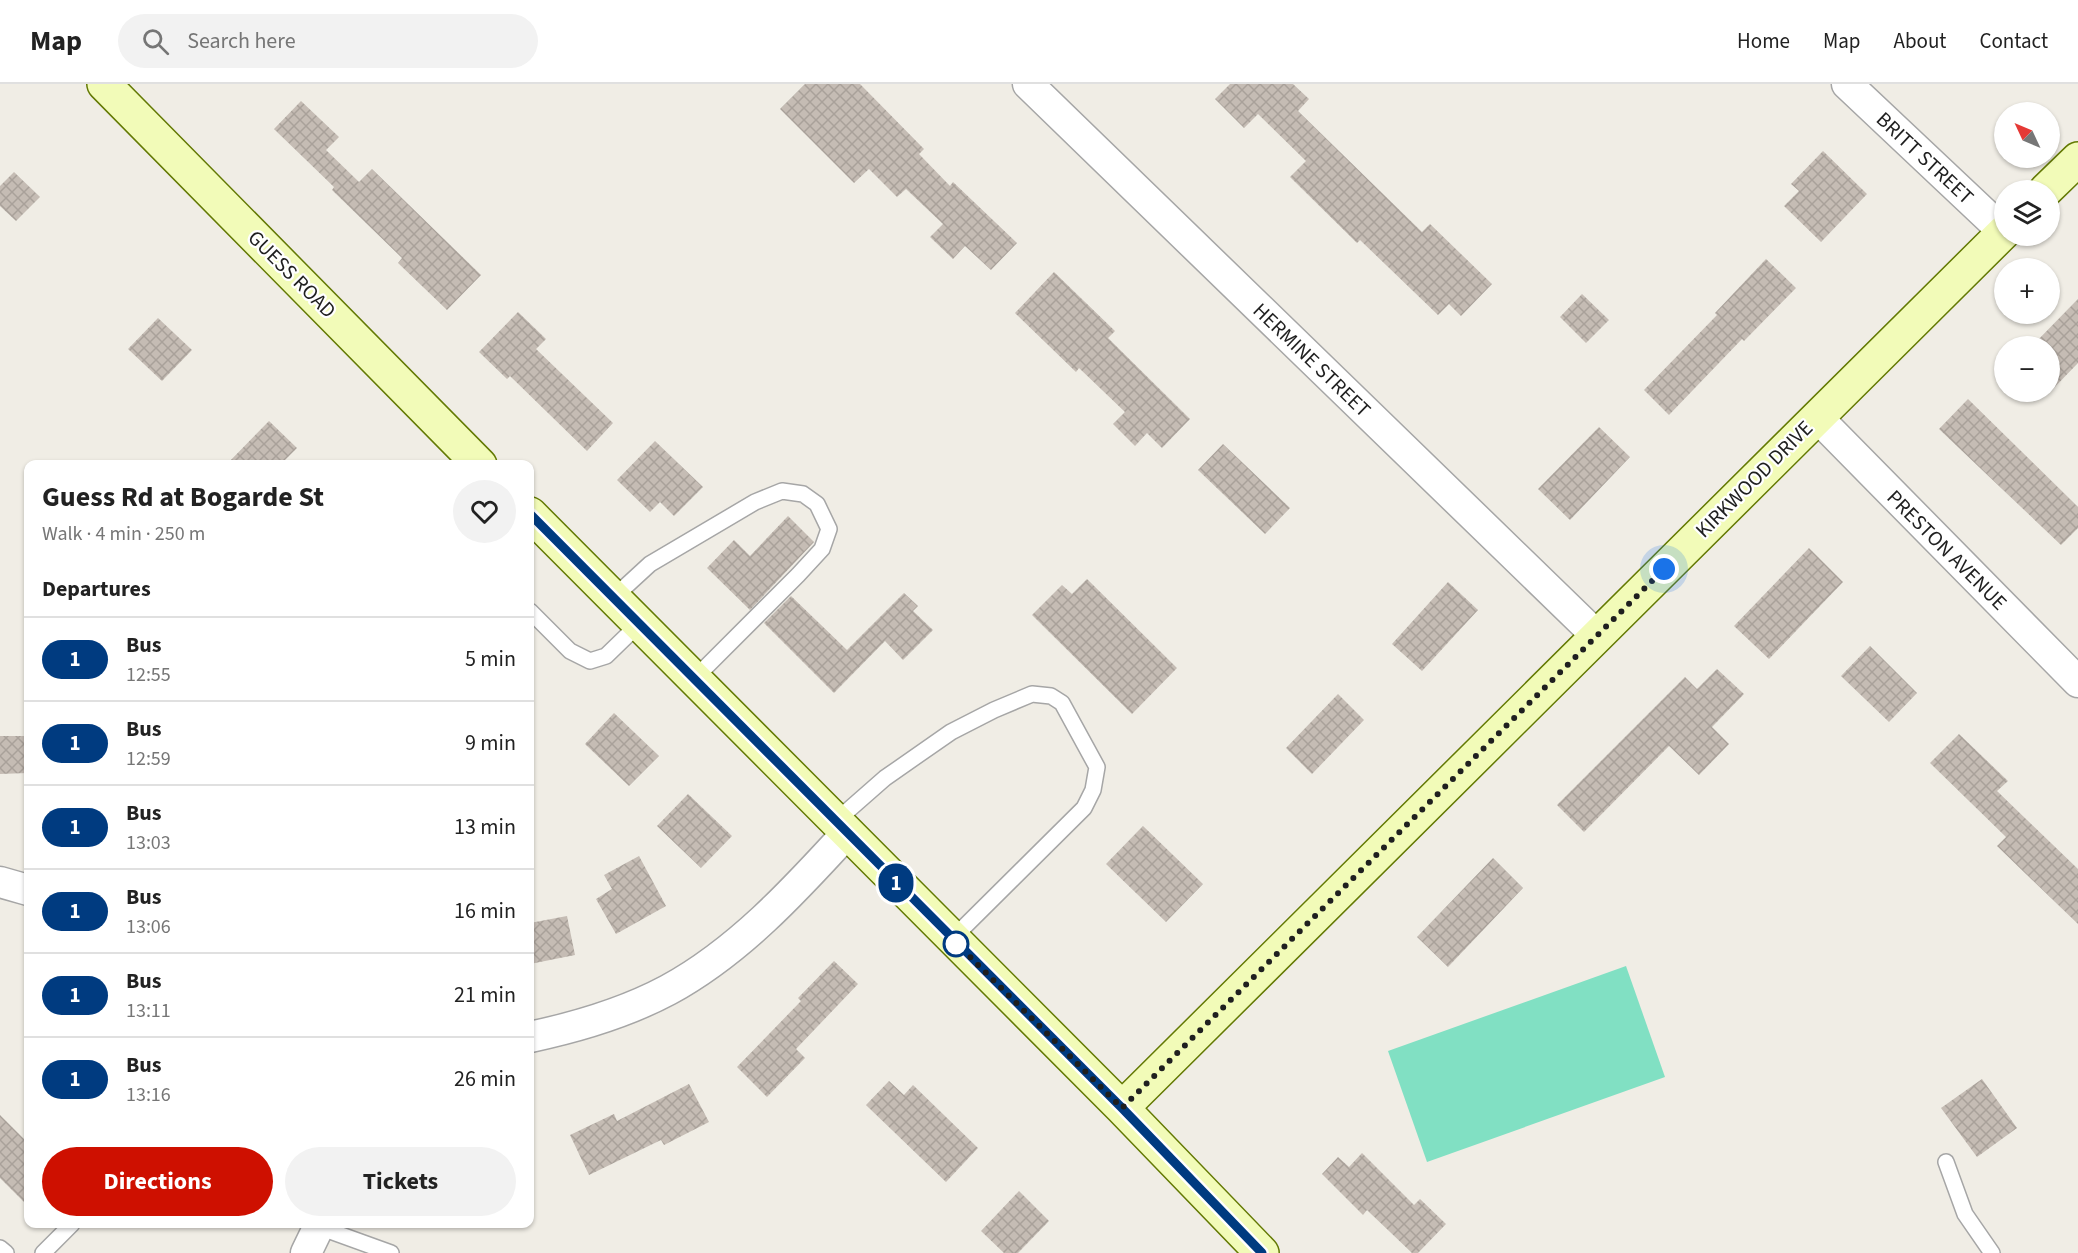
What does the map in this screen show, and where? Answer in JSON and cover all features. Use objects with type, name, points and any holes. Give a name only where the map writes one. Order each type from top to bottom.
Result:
[{"type":"main road","name":"GUESS ROAD","points":[[104,84],[475,460]]},
{"type":"main road","points":[[2056,180],[2078,159]]},
{"type":"main road","name":"KIRKWOOD DRIVE","points":[[1122,1108],[1994,242]]},
{"type":"main road","points":[[534,518],[1122,1108],[1262,1253]]},
{"type":"street","name":"HERMINE STREET","points":[[1028,84],[1597,636]]},
{"type":"street","name":"BRITT STREET","points":[[1847,84],[1994,223]]},
{"type":"street","name":"PRESTON AVENUE","points":[[1817,417],[2078,682]]},
{"type":"street","points":[[534,1036],[568,1029],[607,1016],[649,999],[694,974],[738,941],[773,910],[841,827]]},
{"type":"street","points":[[0,882],[24,889]]},
{"type":"lane","points":[[613,598],[650,564],[755,502],[782,492],[802,494],[817,504],[829,529],[822,549],[694,679]]},
{"type":"lane","points":[[534,615],[570,651],[590,661],[606,656],[639,624]]},
{"type":"lane","points":[[841,827],[885,778],[951,732],[1032,694],[1051,696],[1062,703],[1097,767],[1093,790],[1084,808],[952,939]]},
{"type":"lane","points":[[1946,1162],[1965,1214],[1992,1253]]},
{"type":"lane","points":[[43,1253],[68,1228]]},
{"type":"lane","points":[[315,1235],[391,1253]]},
{"type":"lane","points":[[0,1248],[6,1253]]},
{"type":"green space","points":[[1626,966],[1665,1077],[1427,1162],[1388,1051]]},
{"type":"building","points":[[805,84],[860,84],[924,149],[919,154],[950,186],[953,182],[1017,243],[991,270],[965,246],[953,259],[930,237],[943,224],[906,189],[897,197],[869,169],[854,183],[780,109]]},
{"type":"building","points":[[1230,84],[1293,84],[1309,99],[1298,111],[1422,232],[1430,224],[1492,284],[1461,316],[1449,304],[1438,315],[1360,240],[1357,243],[1290,177],[1306,161],[1258,114],[1244,128],[1215,99]]},
{"type":"building","points":[[301,101],[339,137],[326,150],[359,182],[372,169],[481,275],[447,310],[398,263],[402,258],[274,129]]},
{"type":"building","points":[[1823,151],[1867,194],[1821,242],[1784,206],[1799,191],[1791,184]]},
{"type":"building","points":[[14,172],[40,197],[16,221],[0,206],[0,186]]},
{"type":"building","points":[[1766,259],[1796,288],[1744,341],[1742,339],[1669,415],[1644,390],[1717,315],[1715,313]]},
{"type":"building","points":[[1054,272],[1115,331],[1108,338],[1190,419],[1162,448],[1147,433],[1135,446],[1113,424],[1125,412],[1079,368],[1076,372],[1015,313]]},
{"type":"building","points":[[1582,294],[1609,320],[1586,343],[1560,317]]},
{"type":"building","points":[[2078,299],[2078,363],[2060,382],[2060,336],[2042,336],[2054,324],[2060,324],[2060,317]]},
{"type":"building","points":[[518,312],[546,339],[536,349],[613,423],[587,451],[510,376],[507,379],[479,352]]},
{"type":"building","points":[[158,318],[192,350],[162,381],[128,349]]},
{"type":"building","points":[[1968,399],[2078,507],[2078,528],[2061,545],[1939,429]]},
{"type":"building","points":[[269,421],[297,448],[285,460],[231,460]]},
{"type":"building","points":[[1599,427],[1630,457],[1570,520],[1538,489]]},
{"type":"building","points":[[655,441],[703,487],[674,516],[660,502],[650,512],[617,480]]},
{"type":"building","points":[[1223,444],[1290,508],[1265,534],[1198,470]]},
{"type":"building","points":[[788,516],[814,542],[750,610],[707,568],[734,540],[750,556]]},
{"type":"building","points":[[1809,548],[1843,582],[1769,659],[1734,626]]},
{"type":"building","points":[[1087,579],[1177,668],[1132,714],[1032,615],[1062,585],[1072,594]]},
{"type":"building","points":[[1448,582],[1478,610],[1422,671],[1392,644]]},
{"type":"building","points":[[904,593],[918,606],[913,611],[933,630],[903,660],[885,641],[834,693],[764,623],[791,596],[847,650]]},
{"type":"building","points":[[1870,646],[1917,693],[1889,722],[1841,676]]},
{"type":"building","points":[[1717,669],[1744,694],[1712,727],[1729,744],[1699,775],[1669,746],[1584,832],[1557,805],[1685,677],[1697,689]]},
{"type":"building","points":[[1338,694],[1364,720],[1312,774],[1286,748]]},
{"type":"building","points":[[614,713],[659,756],[629,786],[585,744]]},
{"type":"building","points":[[1959,734],[2008,781],[1997,791],[2078,869],[2078,924],[1997,846],[2006,837],[1930,763]]},
{"type":"building","points":[[0,736],[24,736],[24,773],[0,774]]},
{"type":"building","points":[[688,794],[732,836],[701,868],[657,826]]},
{"type":"building","points":[[1143,826],[1203,884],[1166,922],[1106,864]]},
{"type":"building","points":[[639,856],[666,906],[616,934],[596,899],[612,889],[604,875]]},
{"type":"building","points":[[1493,858],[1523,888],[1448,967],[1417,937]]},
{"type":"building","points":[[567,916],[575,955],[534,963],[534,922]]},
{"type":"building","points":[[834,961],[858,984],[796,1049],[805,1058],[767,1097],[737,1067],[801,1001],[798,998]]},
{"type":"building","points":[[1982,1079],[2017,1128],[1977,1157],[1941,1108]]},
{"type":"building","points":[[889,1081],[904,1095],[913,1085],[978,1148],[946,1182],[866,1105]]},
{"type":"building","points":[[689,1084],[709,1122],[664,1145],[661,1140],[589,1175],[570,1135],[614,1114],[617,1121]]},
{"type":"building","points":[[0,1115],[24,1139],[24,1202],[0,1178]]},
{"type":"building","points":[[1362,1153],[1414,1205],[1420,1199],[1446,1224],[1418,1253],[1412,1253],[1367,1210],[1363,1215],[1322,1174],[1338,1157],[1349,1167]]},
{"type":"building","points":[[1019,1191],[1049,1221],[1018,1253],[1004,1253],[981,1231]]},
{"type":"bus line","name":"1","points":[[534,518],[1122,1108],[1262,1253]]},
{"type":"route","points":[[956,944],[952,939],[1122,1108],[1664,569]]}]
